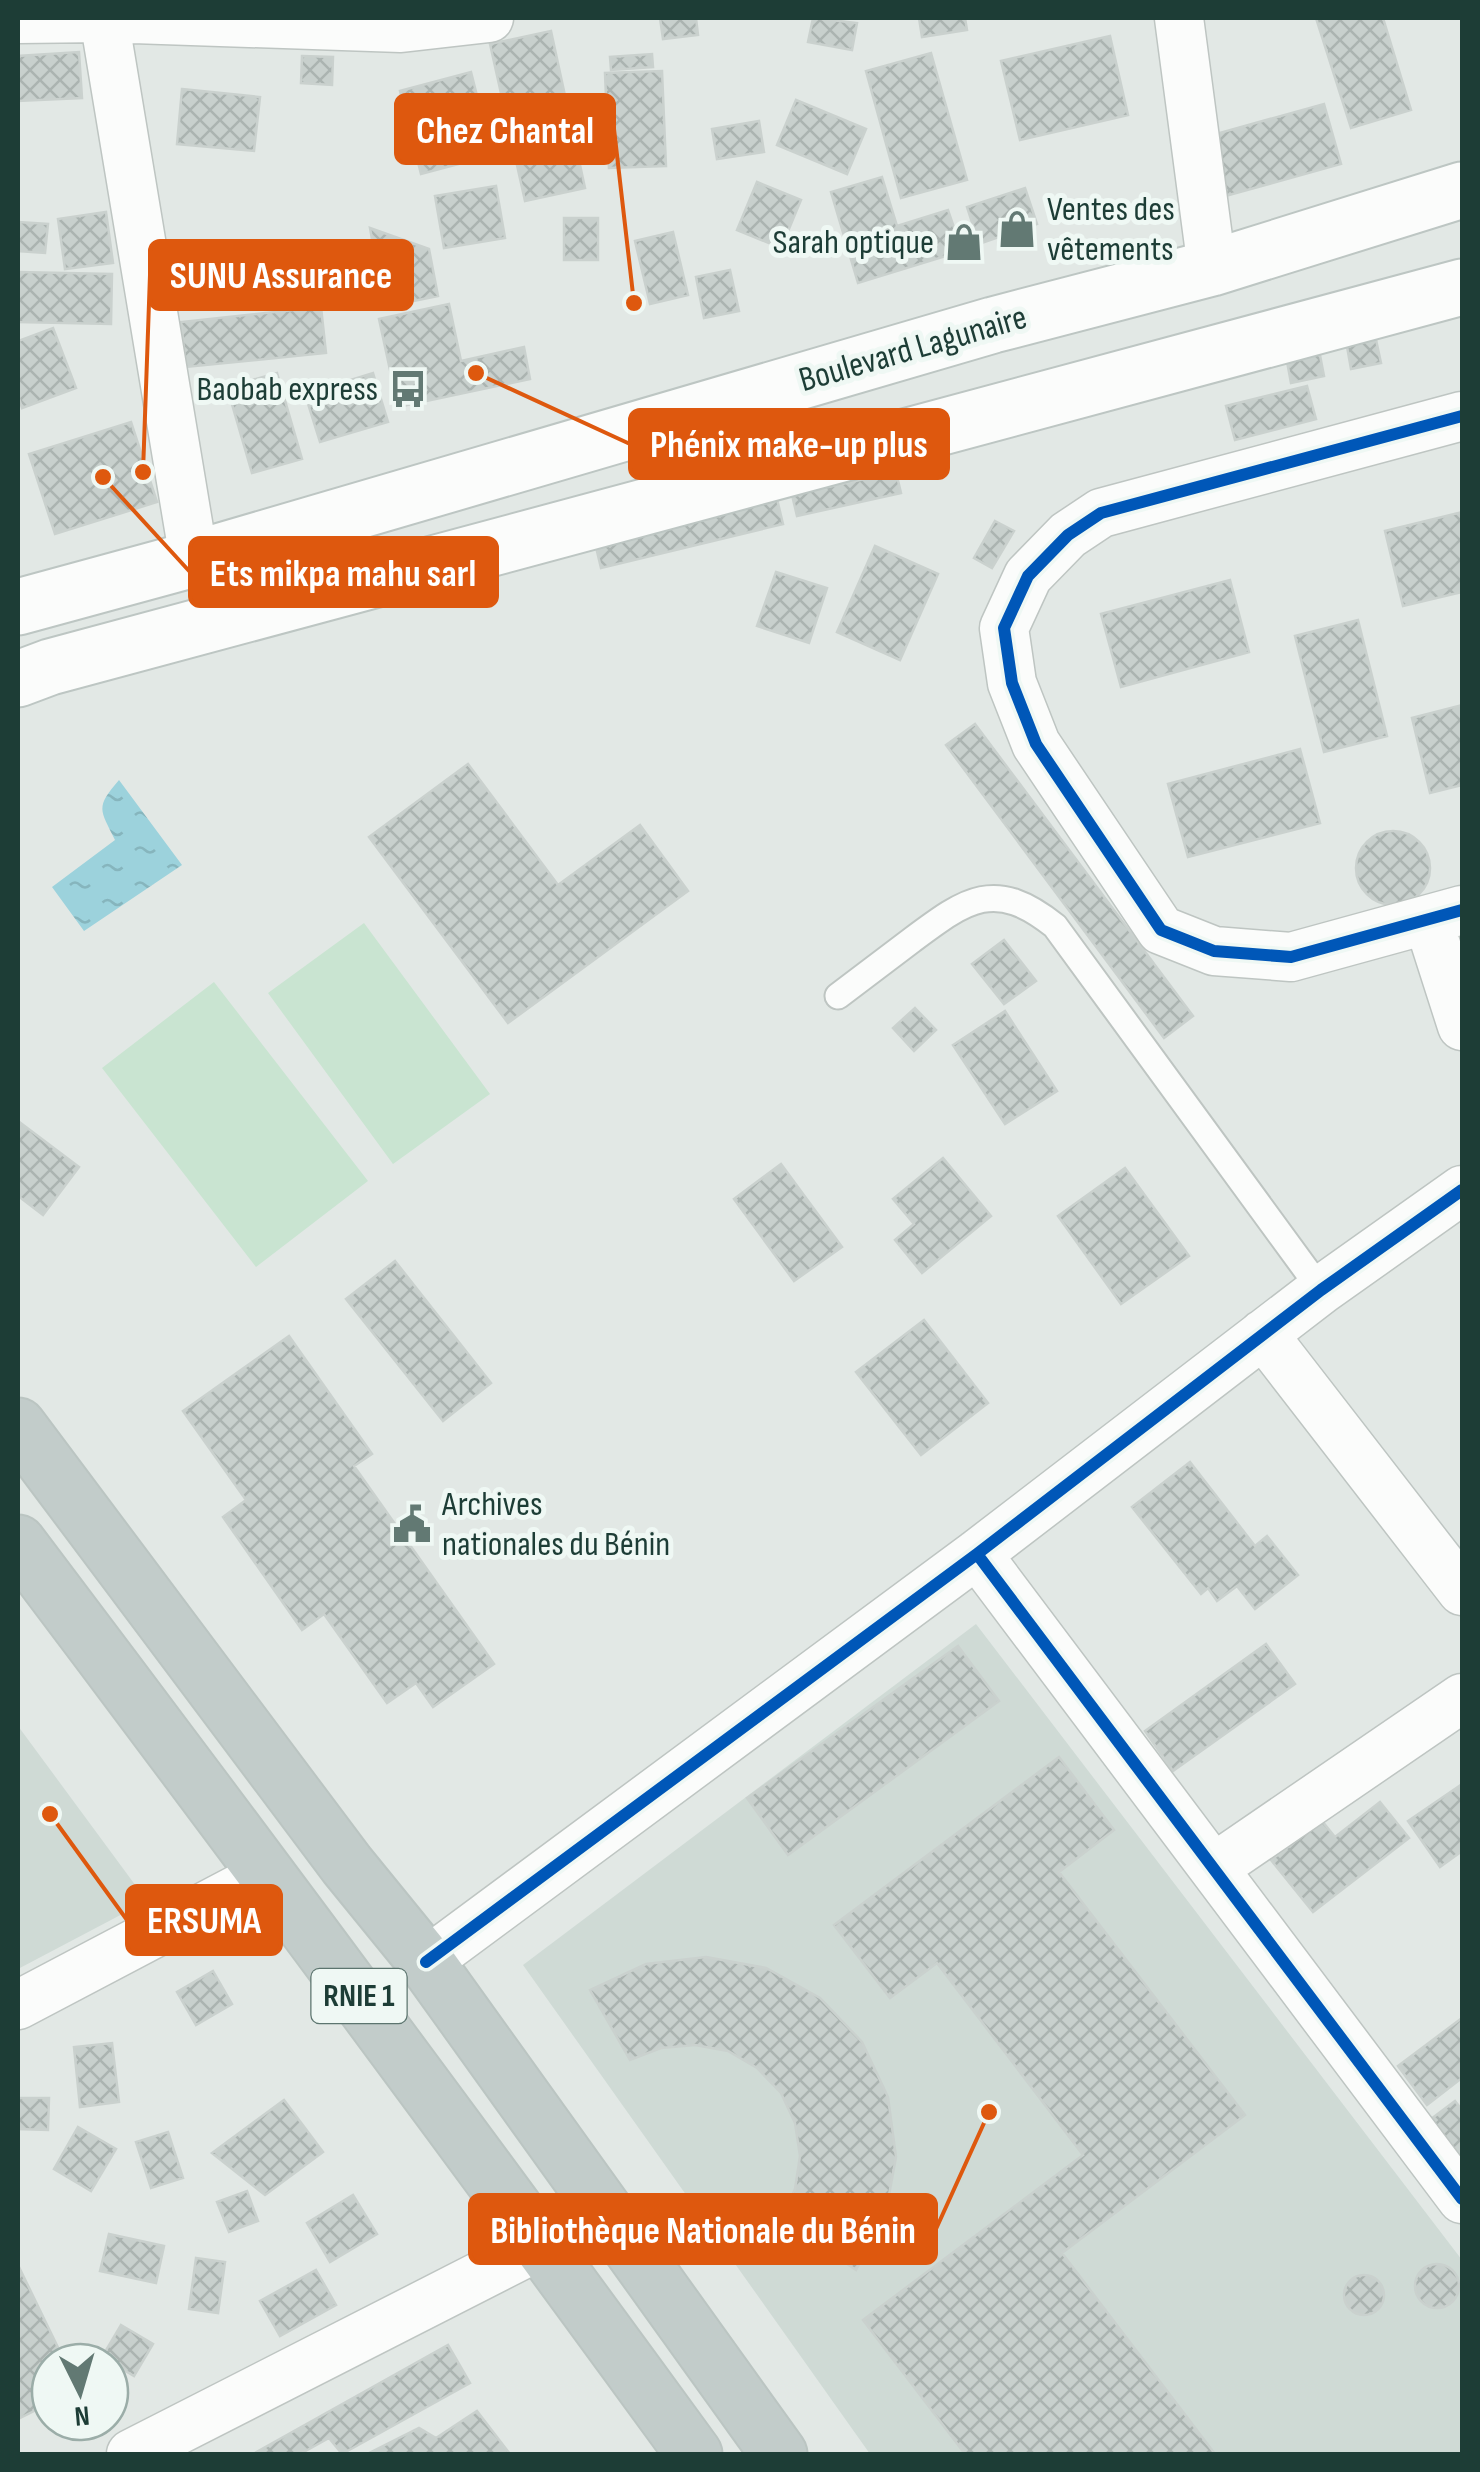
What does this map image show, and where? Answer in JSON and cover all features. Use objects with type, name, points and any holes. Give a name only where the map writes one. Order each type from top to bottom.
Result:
[{"type":"highway","name":"RNIE 1","points":[[18,1426],[346,1865],[426,1962],[780,2454]]},
{"type":"highway","name":"RNIE 1","points":[[18,1543],[370,2009],[694,2454]]},
{"type":"main road","name":"Boulevard Lagunaire","points":[[18,607],[993,324],[1212,268],[1462,190]]},
{"type":"main road","points":[[18,679],[50,667],[1462,287]]},
{"type":"street","points":[[104,18],[194,559]]},
{"type":"street","points":[[18,19],[104,18],[401,28],[488,18]]},
{"type":"street","points":[[1179,18],[1212,268]]},
{"type":"street","points":[[1462,416],[1100,514],[1068,534],[1028,576],[1004,628],[1012,683],[1036,744],[1161,930],[1214,952],[1291,957],[1445,915],[1462,1026]]},
{"type":"street","points":[[426,1962],[977,1554],[1320,1290],[1462,1190]]},
{"type":"street","points":[[1263,1334],[1462,1591]]},
{"type":"street","points":[[977,1554],[1462,2199]]},
{"type":"street","points":[[1215,1867],[1462,1698]]},
{"type":"street","points":[[18,2005],[265,1874]]},
{"type":"street","points":[[130,2454],[541,2245]]},
{"type":"lane","points":[[838,996],[957,906],[991,898],[1029,905],[1055,926],[1320,1290]]},
{"type":"shaded area","points":[[976,1624],[1462,2260],[1462,2454],[870,2454],[523,1965]]},
{"type":"shaded area","points":[[18,1726],[147,1901],[18,1969]]},
{"type":"green space","points":[[364,923],[490,1094],[393,1164],[268,993]]},
{"type":"green space","points":[[214,982],[368,1181],[256,1267],[102,1068]]},
{"type":"water","points":[[119,780],[182,865],[84,931],[52,887],[115,840],[102,809]]},
{"type":"building","points":[[660,18],[696,18],[698,35],[663,39]]},
{"type":"building","points":[[813,18],[857,23],[852,50],[808,42]]},
{"type":"building","points":[[919,18],[965,18],[967,30],[922,37]]},
{"type":"building","points":[[1316,18],[1383,18],[1411,110],[1351,128]]},
{"type":"building","points":[[551,31],[585,188],[525,201],[490,44]]},
{"type":"building","points":[[1110,36],[1128,115],[1020,140],[1001,61]]},
{"type":"building","points":[[79,52],[82,98],[18,101],[18,56]]},
{"type":"building","points":[[931,53],[967,180],[901,198],[866,71]]},
{"type":"building","points":[[652,54],[653,67],[611,70],[610,57]]},
{"type":"building","points":[[302,56],[333,57],[332,85],[301,83]]},
{"type":"building","points":[[662,71],[666,166],[609,168],[605,73]]},
{"type":"building","points":[[471,72],[492,155],[421,174],[400,91]]},
{"type":"building","points":[[182,89],[260,97],[254,151],[177,144]]},
{"type":"building","points":[[796,100],[866,129],[847,174],[777,145]]},
{"type":"building","points":[[1324,104],[1341,164],[1222,197],[1205,137]]},
{"type":"building","points":[[759,121],[764,152],[717,159],[712,129]]},
{"type":"building","points":[[882,177],[897,226],[948,210],[962,251],[858,283],[831,192]]},
{"type":"building","points":[[757,182],[801,200],[781,248],[737,230]]},
{"type":"building","points":[[496,186],[505,238],[444,248],[435,196]]},
{"type":"building","points":[[1025,188],[1037,224],[979,244],[967,207]]},
{"type":"building","points":[[106,212],[113,263],[65,269],[58,219]]},
{"type":"building","points":[[564,218],[598,218],[598,260],[564,260]]},
{"type":"building","points":[[18,222],[48,224],[45,253],[18,251]]},
{"type":"building","points":[[370,228],[429,249],[438,296],[384,307]]},
{"type":"building","points":[[673,232],[688,295],[650,304],[635,241]]},
{"type":"building","points":[[730,270],[739,311],[704,318],[696,277]]},
{"type":"building","points":[[18,272],[112,274],[111,324],[18,322]]},
{"type":"building","points":[[449,304],[461,361],[524,347],[530,379],[398,407],[379,319]]},
{"type":"building","points":[[321,307],[326,353],[186,367],[181,322]]},
{"type":"building","points":[[53,328],[76,388],[22,408],[18,395],[18,341]]},
{"type":"building","points":[[1375,335],[1381,363],[1351,369],[1346,341]]},
{"type":"building","points":[[1319,350],[1324,376],[1291,383],[1286,356]]},
{"type":"building","points":[[277,373],[302,459],[252,473],[227,387]]},
{"type":"building","points":[[373,373],[388,422],[320,442],[305,394]]},
{"type":"building","points":[[1307,386],[1316,419],[1235,440],[1226,406]]},
{"type":"building","points":[[131,422],[157,502],[55,534],[29,454]]},
{"type":"building","points":[[896,472],[901,493],[797,516],[792,495]]},
{"type":"building","points":[[777,499],[783,524],[601,568],[595,543]]},
{"type":"building","points":[[1462,512],[1462,592],[1403,606],[1385,531]]},
{"type":"building","points":[[995,521],[1014,531],[992,568],[974,558]]},
{"type":"building","points":[[875,546],[938,574],[900,660],[837,632]]},
{"type":"building","points":[[776,572],[827,588],[809,643],[757,626]]},
{"type":"building","points":[[1230,580],[1249,652],[1121,687],[1101,614]]},
{"type":"building","points":[[1358,620],[1387,736],[1324,752],[1295,636]]},
{"type":"building","points":[[1462,705],[1462,785],[1430,793],[1412,718]]},
{"type":"building","points":[[975,724],[1193,1016],[1164,1038],[946,745]]},
{"type":"building","points":[[1300,749],[1320,823],[1188,857],[1168,784]]},
{"type":"building","points":[[468,764],[558,885],[640,825],[688,891],[508,1023],[369,837]]},
{"type":"building","points":[[1393,831],[1419,842],[1430,868],[1419,894],[1393,905],[1367,894],[1356,868],[1367,842]]},
{"type":"building","points":[[1004,940],[1036,981],[1004,1004],[972,964]]},
{"type":"building","points":[[915,1008],[936,1030],[914,1051],[893,1028]]},
{"type":"building","points":[[1005,1011],[1057,1091],[1005,1124],[953,1045]]},
{"type":"building","points":[[18,1121],[79,1167],[43,1215],[18,1196]]},
{"type":"building","points":[[943,1158],[991,1216],[922,1273],[895,1240],[914,1224],[893,1199]]},
{"type":"building","points":[[781,1164],[842,1247],[794,1281],[734,1199]]},
{"type":"building","points":[[1125,1168],[1189,1256],[1121,1304],[1058,1216]]},
{"type":"building","points":[[395,1261],[491,1383],[443,1421],[346,1299]]},
{"type":"building","points":[[924,1320],[988,1403],[921,1455],[856,1372]]},
{"type":"building","points":[[289,1336],[372,1454],[354,1466],[494,1664],[433,1707],[416,1683],[387,1703],[324,1614],[302,1630],[223,1517],[246,1500],[183,1411]]},
{"type":"building","points":[[1190,1462],[1255,1546],[1267,1536],[1298,1575],[1255,1609],[1237,1586],[1217,1601],[1208,1588],[1201,1594],[1132,1507]]},
{"type":"building","points":[[1266,1644],[1295,1684],[1173,1771],[1145,1731]]},
{"type":"building","points":[[958,1646],[999,1701],[788,1855],[747,1798]]},
{"type":"building","points":[[1059,1757],[1114,1830],[1059,1872],[1245,2115],[1062,2253],[1215,2454],[965,2454],[863,2320],[1083,2155],[937,1963],[890,1998],[834,1925]]},
{"type":"building","points":[[1462,1784],[1462,1851],[1440,1867],[1408,1821]]},
{"type":"building","points":[[1380,1802],[1409,1838],[1313,1912],[1271,1860],[1322,1821],[1335,1837]]},
{"type":"building","points":[[706,1957],[766,1968],[820,1998],[862,2042],[888,2097],[896,2157],[885,2217],[856,2270],[781,2219],[795,2189],[800,2156],[795,2123],[781,2093],[757,2068],[728,2051],[695,2045],[661,2048],[630,2060],[590,1990],[646,1964]]},
{"type":"building","points":[[213,1971],[232,2004],[196,2025],[177,1992]]},
{"type":"building","points":[[1462,2018],[1462,2078],[1427,2105],[1398,2066]]},
{"type":"building","points":[[112,2043],[119,2102],[80,2107],[74,2047]]},
{"type":"building","points":[[18,2098],[49,2098],[48,2130],[18,2129]]},
{"type":"building","points":[[284,2100],[323,2152],[265,2195],[212,2153]]},
{"type":"building","points":[[1455,2101],[1462,2110],[1462,2160],[1431,2119]]},
{"type":"building","points":[[78,2127],[116,2149],[91,2191],[54,2169]]},
{"type":"building","points":[[168,2132],[183,2178],[151,2188],[136,2142]]},
{"type":"building","points":[[247,2191],[258,2221],[229,2232],[217,2202]]},
{"type":"building","points":[[353,2195],[377,2234],[330,2262],[307,2223]]},
{"type":"building","points":[[109,2234],[164,2246],[156,2283],[100,2271]]},
{"type":"building","points":[[196,2258],[225,2262],[218,2313],[189,2309]]},
{"type":"building","points":[[1437,2264],[1452,2271],[1459,2286],[1452,2301],[1437,2308],[1422,2301],[1415,2286],[1422,2271]]},
{"type":"building","points":[[18,2265],[55,2342],[30,2342],[30,2413],[18,2419]]},
{"type":"building","points":[[316,2270],[336,2305],[280,2336],[260,2301]]},
{"type":"building","points":[[1364,2275],[1378,2281],[1384,2295],[1378,2309],[1364,2315],[1350,2309],[1344,2295],[1350,2281]]},
{"type":"building","points":[[121,2325],[153,2344],[134,2376],[130,2374],[130,2342],[111,2342]]},
{"type":"building","points":[[448,2345],[470,2383],[342,2454],[329,2438],[300,2454],[253,2454]]},
{"type":"building","points":[[477,2411],[510,2454],[367,2454],[419,2428],[436,2438]]},
{"type":"cycle path","points":[[1462,416],[1101,513],[1068,535],[1028,576],[1004,628],[1012,683],[1036,744],[1161,930],[1214,951],[1291,957],[1462,910]]},
{"type":"cycle path","points":[[426,1962],[977,1554],[1321,1290],[1462,1190]]},
{"type":"cycle path","points":[[977,1554],[1462,2199]]},
{"type":"place","name":"Ventes des vêtements","points":[[1017,229]]},
{"type":"place","name":"Sarah optique","points":[[964,242]]},
{"type":"place","name":"Chez Chantal","points":[[634,303]]},
{"type":"place","name":"Phénix make-up plus","points":[[476,373]]},
{"type":"place","name":"Baobab express","points":[[408,389]]},
{"type":"place","name":"SUNU Assurance","points":[[143,472]]},
{"type":"place","name":"Ets mikpa mahu sarl","points":[[103,477]]},
{"type":"place","name":"Archives nationales du Bénin","points":[[412,1524]]},
{"type":"place","name":"ERSUMA","points":[[50,1814]]},
{"type":"place","name":"Bibliothèque Nationale du Bénin","points":[[989,2112]]}]
